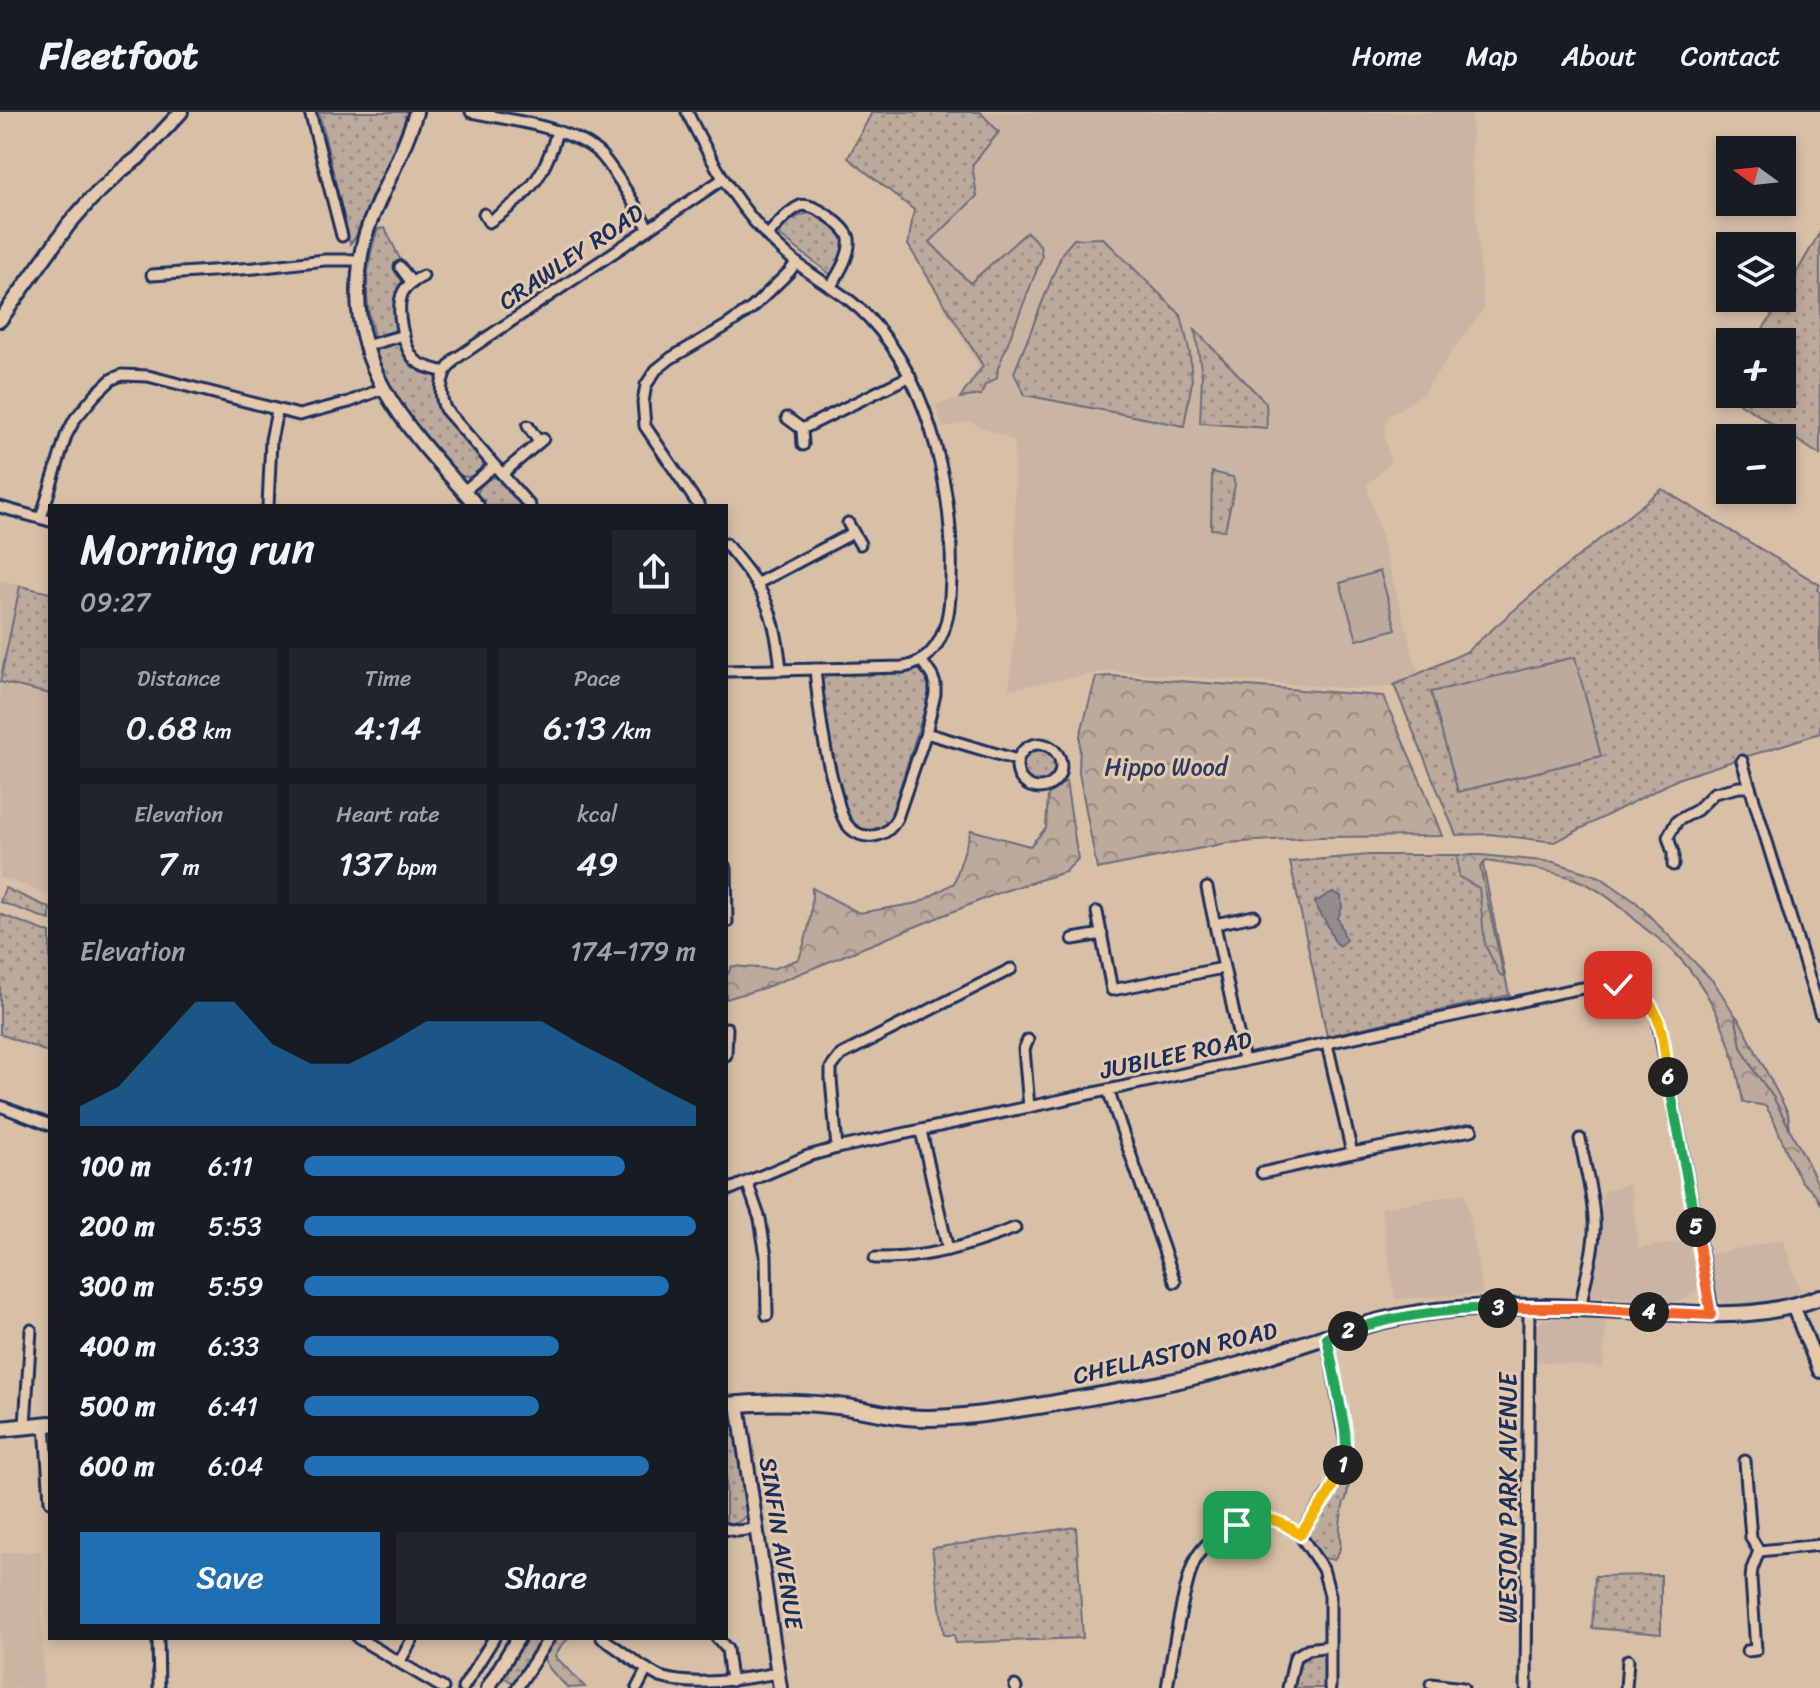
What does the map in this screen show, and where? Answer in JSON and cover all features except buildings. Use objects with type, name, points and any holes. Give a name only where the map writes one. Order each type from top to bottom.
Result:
[{"type":"main road","name":"CHELLASTON ROAD","points":[[732,1404],[767,1401],[809,1403],[905,1417],[945,1418],[1049,1404],[1165,1383],[1238,1365],[1382,1321],[1438,1310],[1529,1307],[1741,1315],[1793,1306],[1820,1297]]},
{"type":"main road","points":[[0,1429],[48,1424]]},
{"type":"street","points":[[0,320],[61,233],[181,112]]},
{"type":"street","points":[[310,112],[342,236]]},
{"type":"street","points":[[416,112],[368,227],[360,260],[357,310],[365,346],[382,389],[410,430],[475,504]]},
{"type":"street","points":[[471,112],[557,131],[579,139],[610,166],[649,229]]},
{"type":"street","points":[[687,112],[723,179],[747,214],[796,263],[856,304],[882,332],[910,376],[927,416],[938,455],[950,555],[951,586],[946,629],[938,644],[921,660],[904,667],[728,671]]},
{"type":"street","points":[[484,214],[489,222],[528,192],[545,168],[557,131]]},
{"type":"street","name":"CRAWLEY ROAD","points":[[445,372],[455,359],[723,179]]},
{"type":"street","points":[[767,236],[800,206],[809,205],[829,217],[847,232],[849,238],[839,273],[831,286]]},
{"type":"street","points":[[152,275],[325,260],[360,260]]},
{"type":"street","points":[[698,504],[645,426],[643,402],[646,385],[656,370],[671,358],[752,308],[796,263]]},
{"type":"street","points":[[400,267],[412,283]]},
{"type":"street","points":[[423,276],[403,291],[400,303],[404,335],[414,359],[424,366],[445,372],[441,397],[445,409],[528,504]]},
{"type":"street","points":[[365,346],[404,335]]},
{"type":"street","points":[[49,504],[61,450],[70,427],[107,382],[118,377],[148,376],[277,411],[304,415],[382,389]]},
{"type":"street","points":[[802,429],[910,376]]},
{"type":"street","points":[[268,504],[269,456],[277,411]]},
{"type":"street","points":[[787,418],[802,429]]},
{"type":"street","points":[[464,491],[541,441],[528,426]]},
{"type":"street","points":[[802,429],[803,445]]},
{"type":"street","points":[[0,507],[46,520]]},
{"type":"street","points":[[848,523],[860,544]]},
{"type":"street","points":[[756,584],[853,533]]},
{"type":"street","points":[[728,547],[756,584],[773,622],[781,670]]},
{"type":"street","points":[[815,669],[818,709],[842,815],[848,826],[868,836],[889,830],[893,824],[903,805],[926,733],[935,689],[932,676],[921,660]]},
{"type":"street","points":[[926,733],[1017,760]]},
{"type":"street","points":[[1044,744],[1059,757],[1061,768],[1048,786],[1034,787],[1021,779],[1017,760],[1029,746],[1044,744]]},
{"type":"street","points":[[1742,761],[1820,1013]]},
{"type":"street","points":[[1673,865],[1673,853],[1663,837],[1677,821],[1697,810],[1714,793],[1749,787]]},
{"type":"street","points":[[1207,888],[1244,1061]]},
{"type":"street","points":[[1097,912],[1112,990],[1223,968]]},
{"type":"street","points":[[1215,924],[1254,916]]},
{"type":"street","points":[[1073,939],[1102,934]]},
{"type":"street","points":[[837,1148],[831,1068],[841,1055],[1011,969]]},
{"type":"street","name":"JUBILEE ROAD","points":[[728,1190],[808,1156],[837,1148],[1594,986],[1618,985],[1639,992],[1651,1006],[1659,1025],[1711,1315]]},
{"type":"street","points":[[1028,1040],[1024,1049],[1029,1107]]},
{"type":"street","points":[[1327,1044],[1352,1153]]},
{"type":"street","points":[[1108,1090],[1175,1282]]},
{"type":"street","points":[[0,1108],[48,1124]]},
{"type":"street","points":[[1262,1173],[1472,1130]]},
{"type":"street","points":[[921,1131],[948,1250]]},
{"type":"street","points":[[1580,1139],[1595,1220],[1581,1308]]},
{"type":"street","points":[[747,1182],[760,1219],[766,1256],[767,1315]]},
{"type":"street","points":[[875,1258],[948,1250],[1015,1228]]},
{"type":"street","points":[[1793,1306],[1820,1371]]},
{"type":"street","name":"WESTON PARK AVENUE","points":[[1526,1688],[1529,1307]]},
{"type":"street","points":[[25,1425],[31,1330]]},
{"type":"street","points":[[1300,1535],[1336,1482],[1343,1466],[1346,1445],[1327,1337]]},
{"type":"street","name":"SINFIN AVENUE","points":[[732,1404],[756,1529],[780,1688]]},
{"type":"street","points":[[1745,1461],[1751,1538],[1759,1551]]},
{"type":"street","points":[[1167,1688],[1180,1612],[1194,1563],[1204,1548],[1228,1528],[1256,1518],[1279,1522],[1300,1535],[1323,1569],[1330,1595],[1330,1688]]},
{"type":"street","points":[[728,1529],[756,1529]]},
{"type":"street","points":[[1759,1551],[1820,1545]]},
{"type":"street","points":[[1747,1651],[1756,1650],[1751,1579],[1759,1551]]},
{"type":"street","points":[[158,1640],[159,1688]]},
{"type":"street","points":[[362,1640],[443,1688]]},
{"type":"street","points":[[400,1661],[412,1640]]},
{"type":"street","points":[[463,1688],[493,1640]]},
{"type":"street","points":[[488,1688],[517,1640]]},
{"type":"street","points":[[517,1688],[548,1640]]},
{"type":"street","points":[[605,1640],[659,1676],[683,1685],[735,1683],[778,1673]]},
{"type":"street","points":[[719,1640],[727,1649],[735,1683]]},
{"type":"street","points":[[1288,1688],[1295,1657],[1308,1649],[1330,1646]]},
{"type":"street","points":[[1626,1688],[1628,1660]]},
{"type":"street","points":[[637,1688],[647,1669]]},
{"type":"street","points":[[1431,1684],[1463,1688]]},
{"type":"shaded area","points":[[872,112],[1472,112],[1471,158],[1484,309],[1424,393],[1388,417],[1384,434],[1391,463],[1367,485],[1419,675],[1399,684],[1357,689],[1109,671],[1009,689],[1016,619],[1014,441],[970,422],[943,428],[935,405],[960,398],[978,366],[908,245],[914,210],[848,158]]},
{"type":"shaded area","points":[[0,580],[48,592],[48,894],[0,877]]},
{"type":"shaded area","points":[[1332,892],[1341,896],[1342,907],[1338,918],[1346,940],[1340,946],[1315,902]]},
{"type":"shaded area","points":[[1630,1184],[1639,1248],[1690,1240],[1698,1286],[1695,1293],[1687,1298],[1663,1302],[1592,1296],[1603,1192]]},
{"type":"shaded area","points":[[1465,1193],[1483,1294],[1395,1299],[1381,1208]]},
{"type":"shaded area","points":[[1783,1239],[1801,1293],[1754,1305],[1726,1308],[1715,1292],[1709,1255]]},
{"type":"shaded area","points":[[1542,1319],[1606,1319],[1603,1368],[1536,1361],[1537,1329]]},
{"type":"shaded area","points":[[41,1551],[43,1688],[0,1688],[0,1553]]},
{"type":"green space","points":[[319,112],[408,112],[386,169],[350,244]]},
{"type":"green space","points":[[872,112],[980,112],[999,132],[972,165],[977,196],[930,242],[970,283],[1027,232],[1040,245],[1042,257],[998,368],[997,378],[985,385],[981,395],[960,398],[983,366],[908,245],[914,210],[848,158]]},
{"type":"green space","points":[[811,213],[832,225],[844,239],[845,247],[839,262],[830,274],[779,235],[792,220]]},
{"type":"green space","points":[[385,228],[401,261],[395,267],[404,280],[396,301],[397,326],[390,336],[374,336],[368,309],[368,269],[378,229]]},
{"type":"green space","points":[[1820,232],[1820,455],[1796,439],[1796,424],[1772,424],[1747,408],[1796,408],[1796,328],[1763,328],[1774,312],[1796,312],[1796,274]]},
{"type":"green space","points":[[1103,238],[1181,315],[1190,354],[1192,382],[1184,426],[1025,395],[1014,373],[1062,253],[1074,239]]},
{"type":"green space","points":[[1195,330],[1266,403],[1267,428],[1200,423],[1202,375]]},
{"type":"green space","points":[[394,341],[436,376],[443,413],[481,457],[483,465],[475,475],[465,477],[457,474],[420,434],[396,401],[386,384],[375,352],[380,346]]},
{"type":"green space","points":[[1212,472],[1233,477],[1235,485],[1225,530],[1211,529]]},
{"type":"green space","points":[[491,478],[504,483],[523,504],[482,504],[477,498],[478,491]]},
{"type":"green space","points":[[1662,489],[1820,585],[1820,733],[1680,778],[1555,842],[1489,834],[1456,835],[1394,685],[1466,652],[1550,579]]},
{"type":"green space","points":[[1380,571],[1396,629],[1357,640],[1340,583]]},
{"type":"green space","points":[[20,586],[48,593],[48,694],[0,682]]},
{"type":"green space","points":[[1575,657],[1601,756],[1458,792],[1431,692]]},
{"type":"green space","points":[[915,669],[927,677],[930,692],[891,816],[878,829],[856,826],[847,817],[844,808],[822,702],[822,680],[830,674]]},
{"type":"green space","name":"Hippo Wood","points":[[1096,677],[1383,696],[1442,836],[1319,837],[1227,843],[1097,869],[1079,773],[1080,736]]},
{"type":"green space","points":[[1038,748],[1051,753],[1056,766],[1051,779],[1038,784],[1025,779],[1020,766],[1025,753]]},
{"type":"green space","points":[[1066,781],[1078,859],[1065,872],[1001,892],[764,988],[728,998],[728,973],[732,966],[772,969],[799,959],[809,924],[812,888],[859,913],[918,903],[954,883],[971,830],[1030,846],[1046,828],[1048,795]]},
{"type":"green space","points":[[1369,855],[1481,855],[1509,995],[1327,1036],[1290,862]]},
{"type":"green space","points":[[1457,855],[1554,862],[1600,877],[1637,903],[1714,982],[1735,1015],[1741,1047],[1773,1097],[1805,1158],[1820,1188],[1820,1204],[1815,1194],[1802,1182],[1766,1106],[1743,1102],[1734,1060],[1721,1022],[1702,986],[1671,949],[1611,900],[1586,884],[1543,870],[1486,861],[1480,867],[1504,976],[1500,975],[1485,945],[1479,888],[1459,877]]},
{"type":"green space","points":[[5,888],[48,907],[48,919],[0,902]]},
{"type":"green space","points":[[0,914],[48,932],[48,1052],[0,1034]]},
{"type":"green space","points":[[1735,1015],[1788,1113],[1790,1129],[1741,1047]]},
{"type":"green space","points":[[728,1421],[736,1424],[748,1512],[739,1522],[730,1524]]},
{"type":"green space","points":[[1345,1476],[1350,1480],[1341,1516],[1339,1552],[1334,1560],[1320,1557],[1308,1538],[1309,1533]]},
{"type":"green space","points":[[1076,1527],[1083,1638],[956,1643],[954,1635],[944,1635],[932,1548]]},
{"type":"green space","points":[[1661,1575],[1661,1634],[1592,1628],[1595,1576]]},
{"type":"green space","points":[[522,1640],[540,1640],[513,1683],[500,1675]]},
{"type":"green space","points":[[552,1640],[567,1640],[555,1656],[585,1687],[568,1688],[547,1665],[544,1654]]},
{"type":"green space","points":[[1319,1652],[1326,1658],[1326,1688],[1294,1688],[1300,1661]]},
{"type":"route","points":[[1237,1525],[1262,1518],[1279,1522],[1300,1535],[1336,1482],[1343,1466],[1346,1445],[1327,1337],[1382,1321],[1438,1310],[1529,1307],[1711,1315],[1657,1016],[1639,992],[1618,985]]}]
